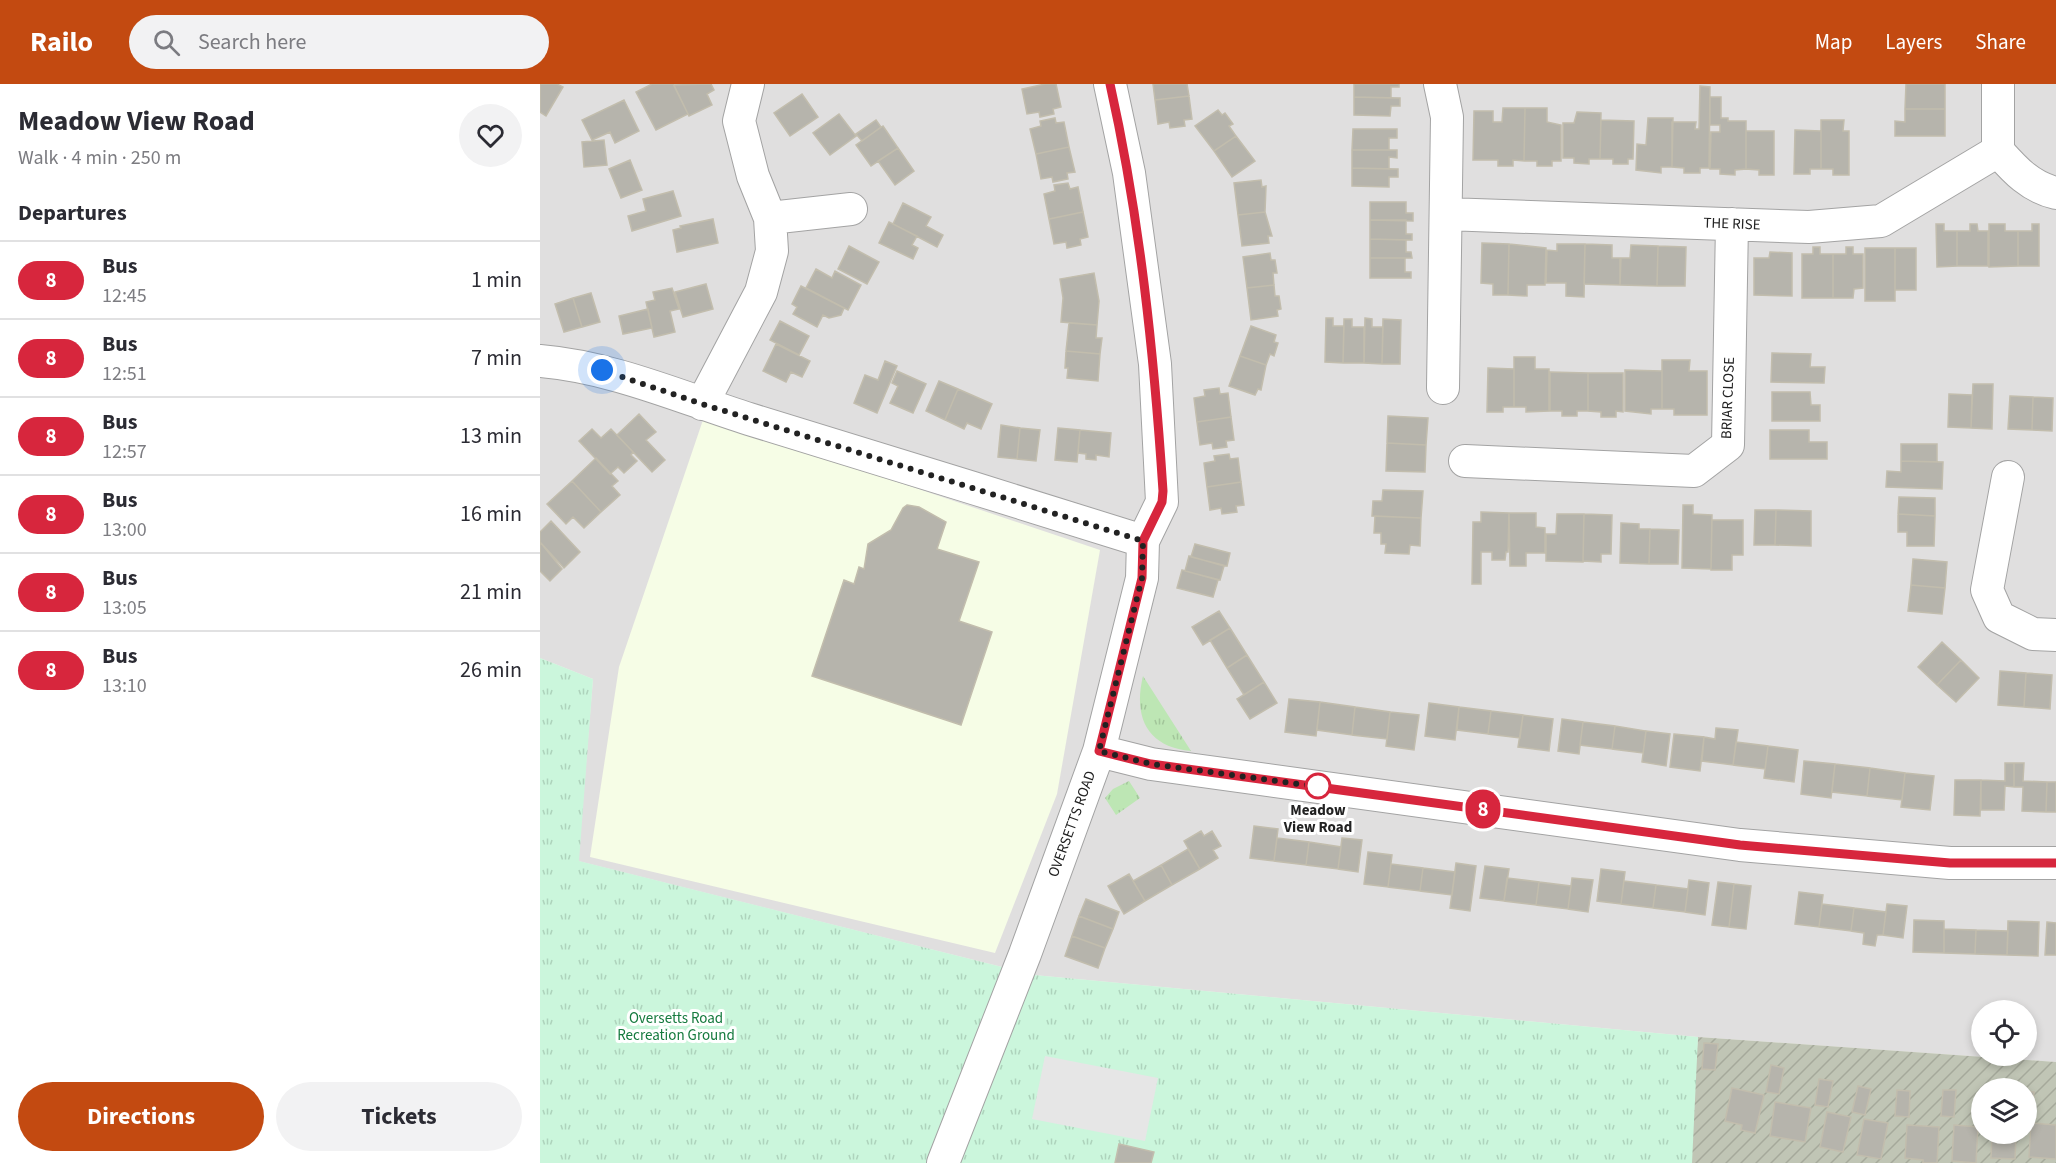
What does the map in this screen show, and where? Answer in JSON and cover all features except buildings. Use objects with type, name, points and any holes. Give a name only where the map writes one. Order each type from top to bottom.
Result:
[{"type":"street","points":[[702,404],[761,292],[772,251],[770,218],[753,176],[740,121],[748,84]]},
{"type":"street","name":"OVERSETTS ROAD","points":[[943,1163],[1025,954],[1099,751],[1142,578],[1143,541],[1162,502],[1155,364],[1130,173],[1110,84]]},
{"type":"street","points":[[1440,84],[1447,117],[1443,388]]},
{"type":"street","points":[[1998,84],[1998,151],[2015,171],[2040,189],[2056,193]]},
{"type":"street","name":"THE RISE","points":[[1446,214],[1809,227],[1881,221],[1998,151]]},
{"type":"street","points":[[770,218],[851,209]]},
{"type":"street","name":"BRIAR CLOSE","points":[[1465,461],[1694,471],[1728,445],[1732,224]]},
{"type":"street","points":[[540,361],[576,364],[602,370],[702,404],[1143,541]]},
{"type":"street","points":[[2008,477],[1987,590],[1999,617],[2033,634],[2056,635]]},
{"type":"street","points":[[1099,751],[1151,764],[1740,845],[1950,863],[2056,863]]},
{"type":"shaded area","points":[[540,84],[2056,84],[2056,1062],[2037,1061],[2037,1000],[1971,1000],[1971,1056],[1698,1037],[1034,975],[578,861],[593,679],[540,658]]},
{"type":"shaded area","points":[[704,417],[1100,550],[1057,794],[995,953],[590,857],[619,667]]},
{"type":"shaded area","points":[[1698,1037],[1971,1056],[1971,1066],[2037,1066],[2037,1061],[2056,1062],[2056,1163],[1687,1163]]},
{"type":"shaded area","points":[[1045,1056],[1158,1078],[1145,1141],[1032,1119]]},
{"type":"green space","name":"Oversetts Road Recreation Ground","points":[[540,658],[593,679],[579,861],[1034,975],[1698,1037],[1692,1163],[540,1163]]},
{"type":"green space","points":[[1143,676],[1191,751],[1164,743],[1147,727],[1142,717],[1140,704]]},
{"type":"green space","points":[[1129,781],[1140,798],[1116,815],[1105,798],[1113,789]]},
{"type":"bus line","name":"8","points":[[1110,84],[1130,173],[1155,364],[1163,491],[1162,502],[1143,541],[1142,578],[1099,751],[1151,764],[1740,845],[1950,863],[2056,863]]},
{"type":"place","name":"Meadow View Road","points":[[1318,786]]},
{"type":"route","points":[[602,370],[702,404],[1143,541],[1142,578],[1099,751],[1151,764],[1321,787],[1318,786]]}]
